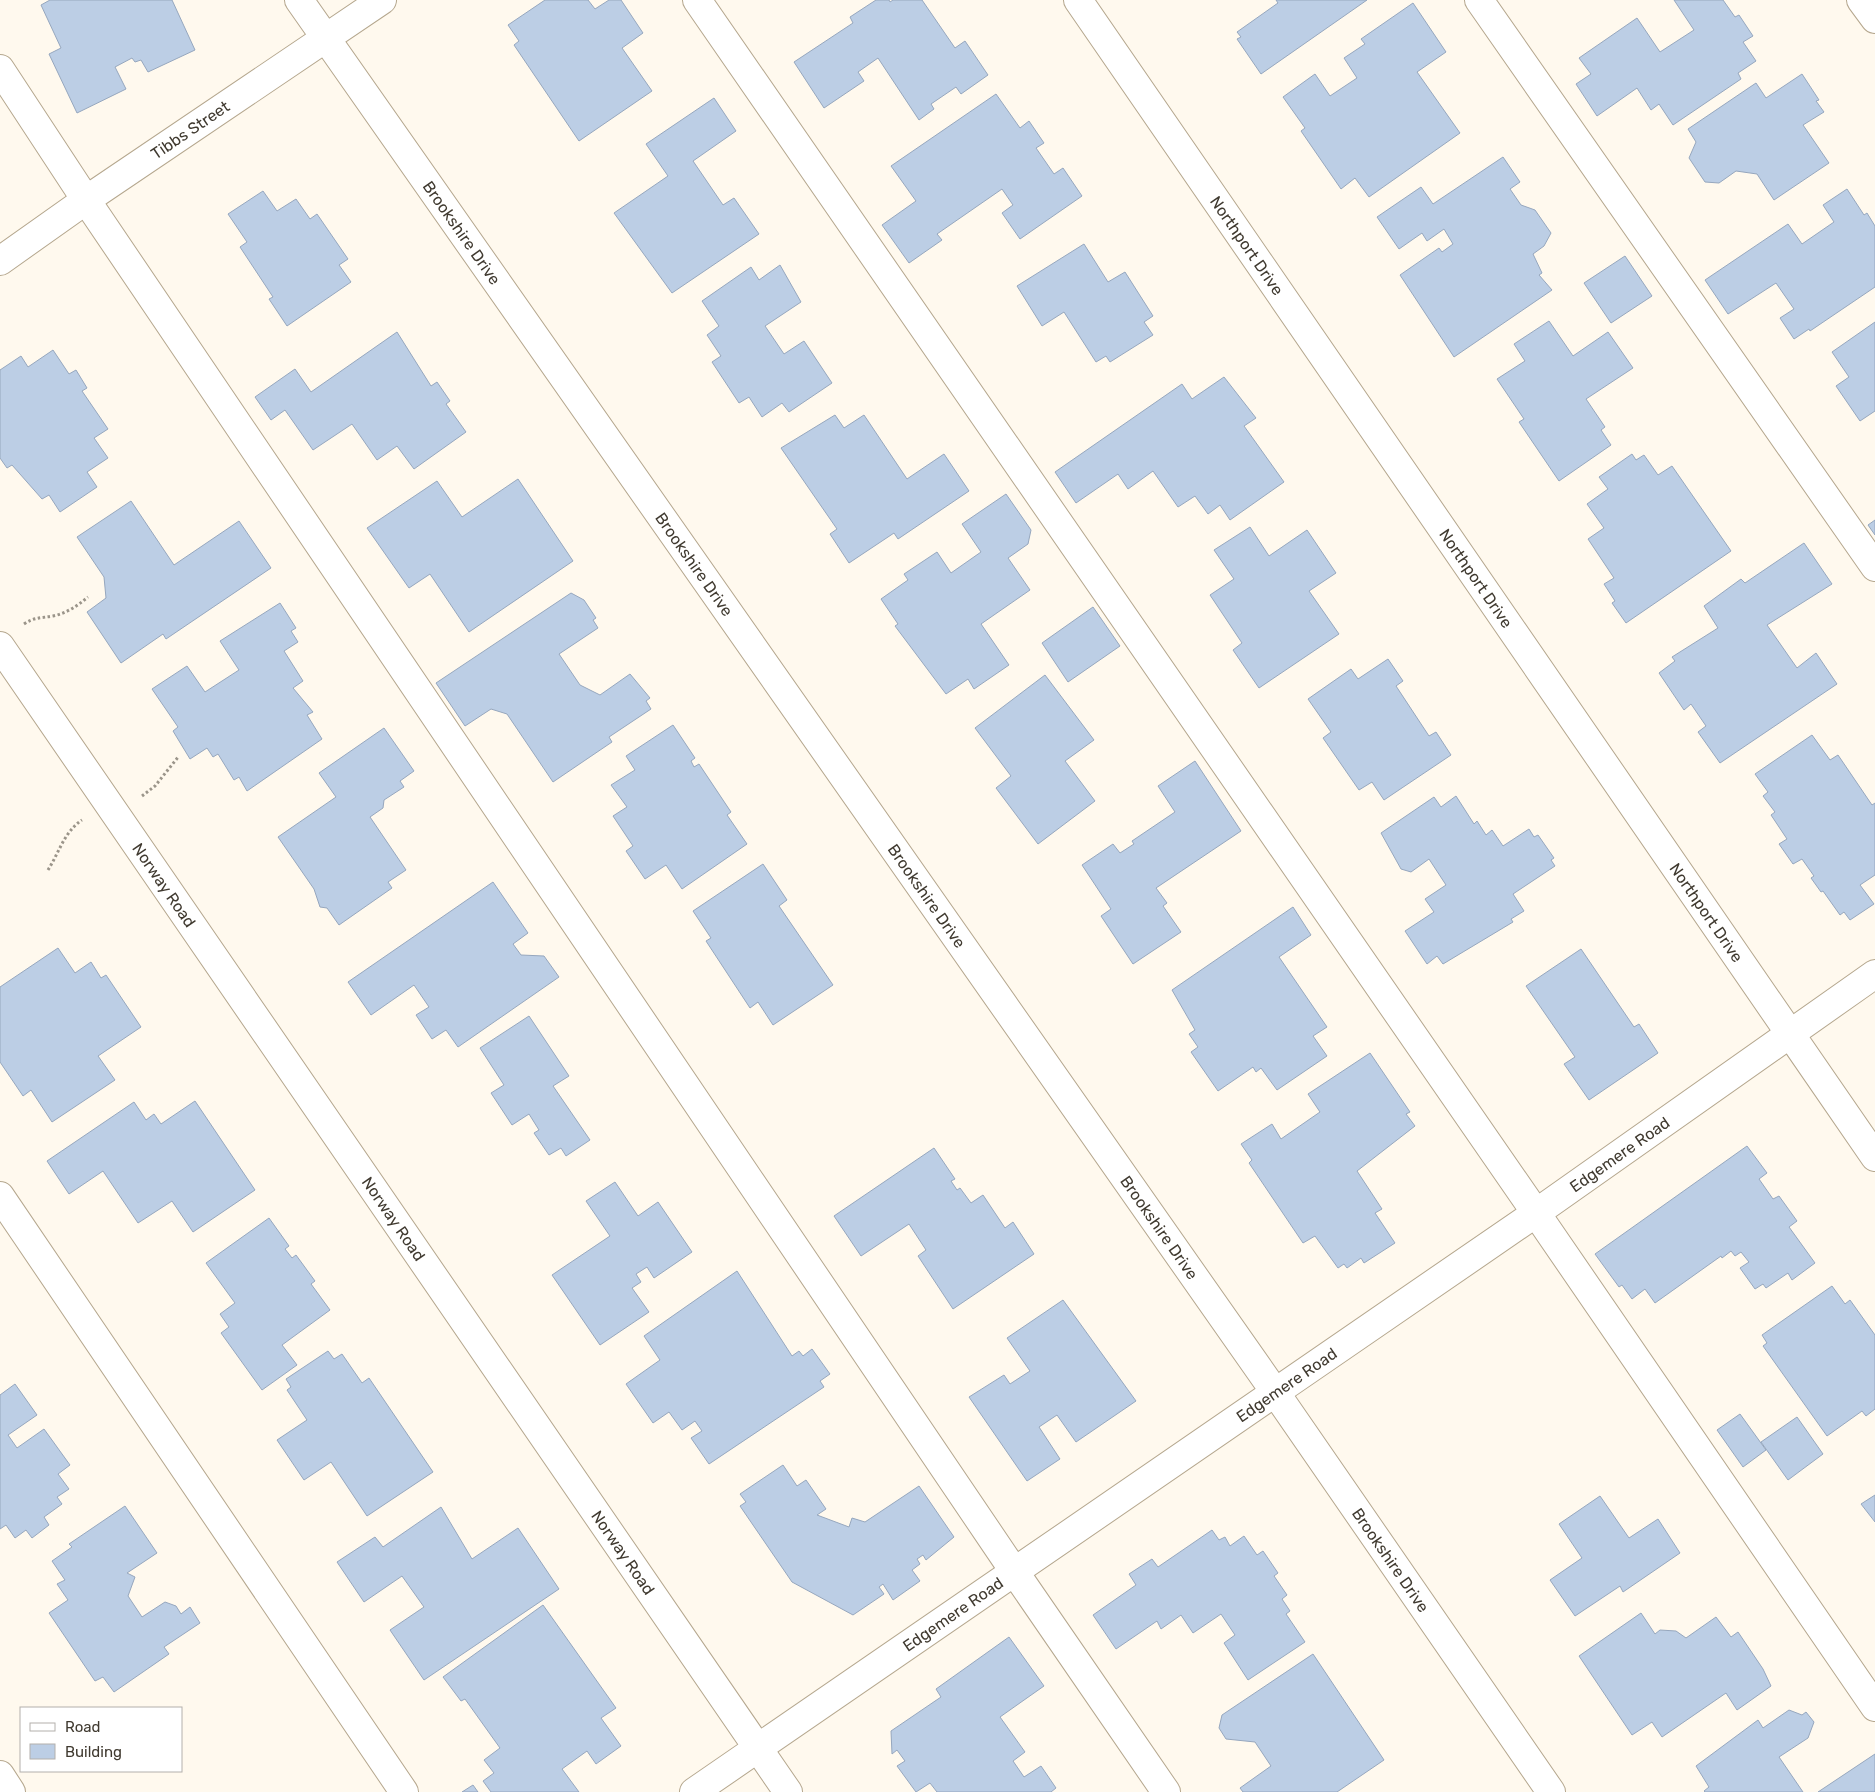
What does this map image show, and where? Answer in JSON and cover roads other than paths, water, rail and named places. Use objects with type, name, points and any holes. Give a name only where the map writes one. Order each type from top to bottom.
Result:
[{"type":"street","name":"Brookshire Drive","points":[[299,0],[1275,1392],[1551,1792]]},
{"type":"street","name":"Tibbs Street","points":[[0,261],[86,200],[327,39],[382,0]]},
{"type":"street","points":[[698,0],[1875,1707]]},
{"type":"street","name":"Northport Drive","points":[[1078,0],[1875,1157]]},
{"type":"street","points":[[1478,0],[1875,567]]},
{"type":"street","points":[[1861,0],[1875,19]]},
{"type":"street","points":[[0,69],[86,200],[1014,1571],[1166,1792]]},
{"type":"street","name":"Norway Road","points":[[8,638],[111,808],[788,1792]]},
{"type":"street","name":"Edgemere Road","points":[[694,1792],[1536,1213],[1875,974]]},
{"type":"street","points":[[0,1196],[404,1792]]},
{"type":"street","points":[[0,1776],[11,1792]]}]
